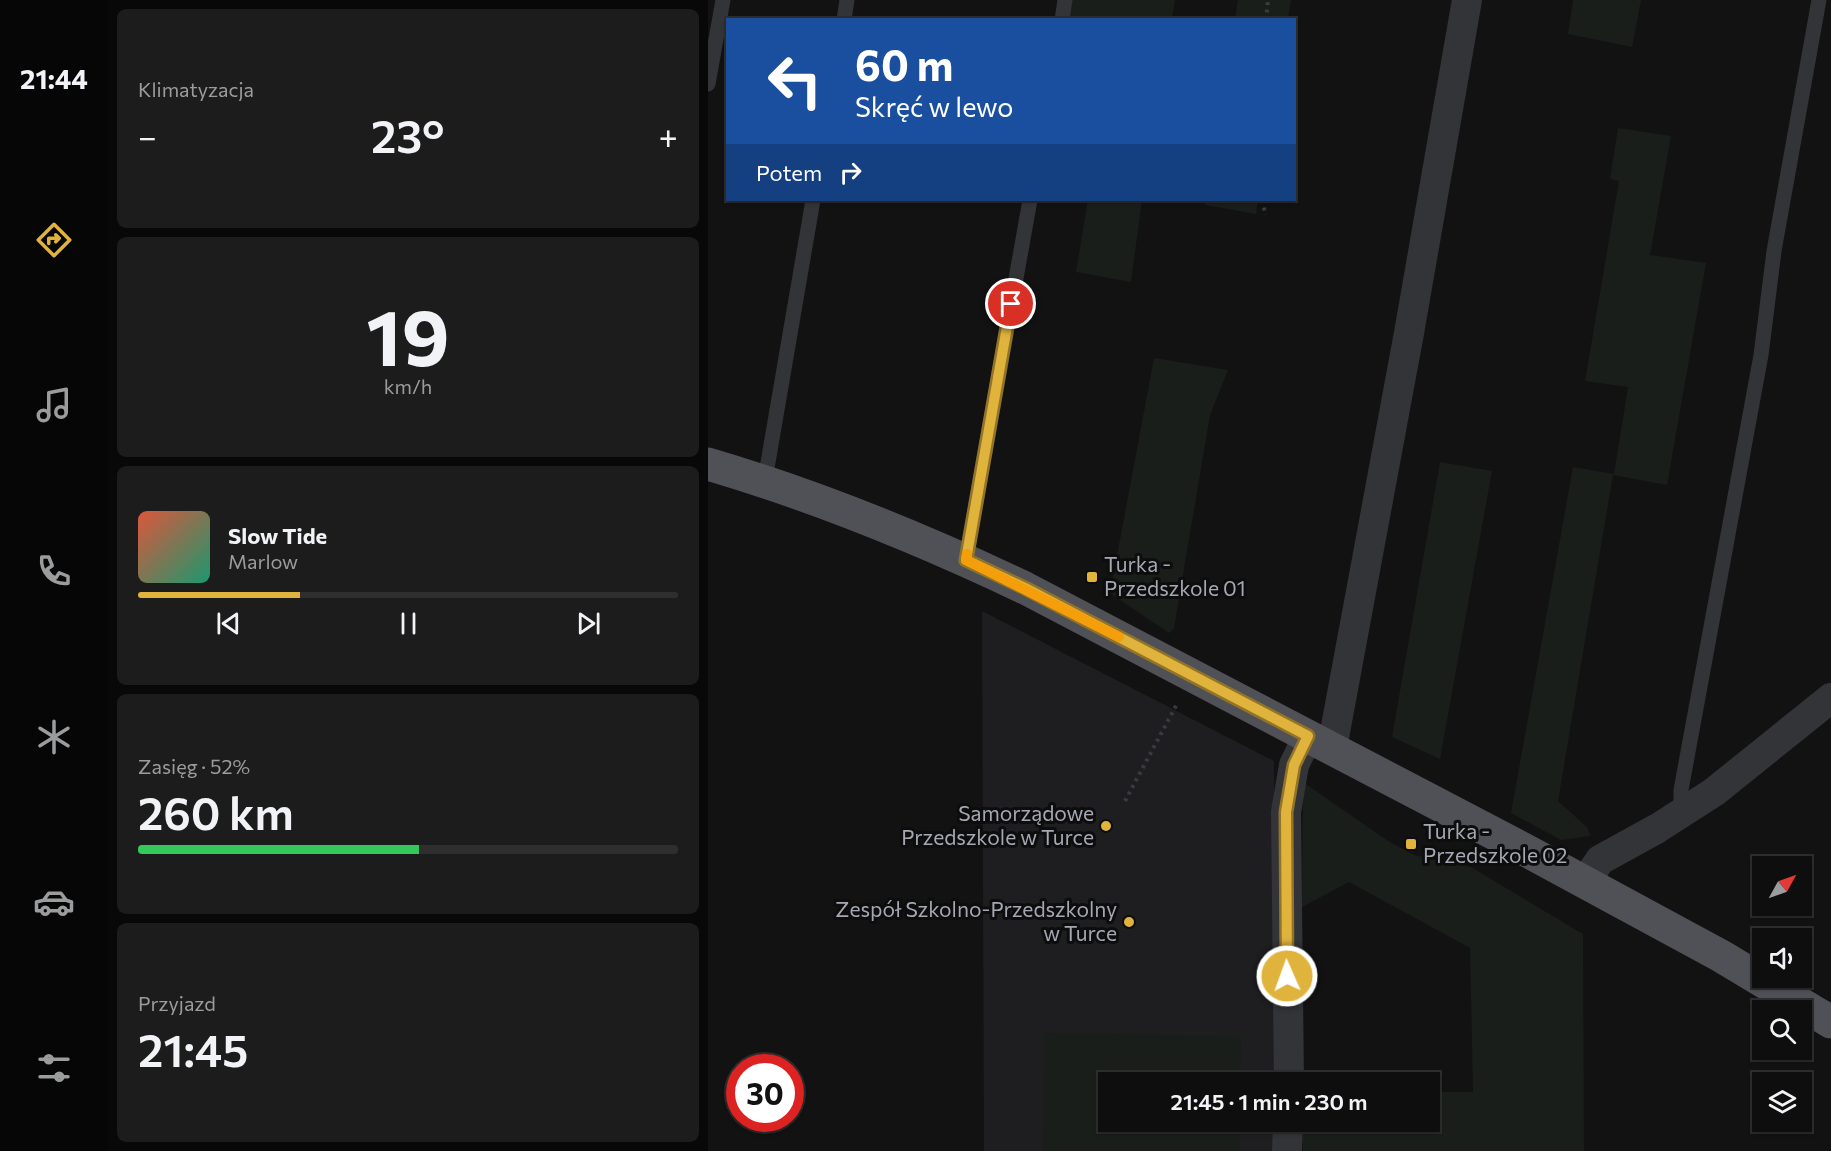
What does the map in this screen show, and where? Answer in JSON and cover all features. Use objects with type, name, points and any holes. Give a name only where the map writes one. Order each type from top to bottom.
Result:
[{"type":"main road","points":[[708,464],[765,480],[885,525],[1025,588],[1585,882],[1752,973],[1831,1022]]},
{"type":"street","points":[[1289,1072],[1286,812],[1294,765],[1320,742],[1409,333],[1467,0]]},
{"type":"street","points":[[1585,882],[1600,860],[1681,814],[1737,775],[1831,698]]},
{"type":"street","points":[[1287,1151],[1288,1132]]},
{"type":"lane","points":[[708,84],[723,0]]},
{"type":"lane","points":[[844,18],[847,0]]},
{"type":"lane","points":[[1062,18],[1065,0]]},
{"type":"lane","points":[[1681,814],[1681,790],[1761,355],[1774,251],[1819,0]]},
{"type":"lane","points":[[765,480],[813,201]]},
{"type":"lane","points":[[966,560],[1030,201]]},
{"type":"path","points":[[1266,18],[1269,0]]},
{"type":"path","points":[[1263,201],[1264,215]]},
{"type":"path","points":[[1125,801],[1178,702]]},
{"type":"shaded area","points":[[1072,0],[1175,0],[1172,18],[1069,18]]},
{"type":"shaded area","points":[[1238,0],[1291,0],[1288,18],[1235,18]]},
{"type":"shaded area","points":[[1573,0],[1641,0],[1632,47],[1568,34]]},
{"type":"shaded area","points":[[1618,128],[1671,136],[1650,255],[1706,263],[1667,485],[1613,475],[1558,801],[1588,828],[1590,836],[1561,840],[1511,813],[1573,467],[1614,474],[1628,387],[1585,381],[1619,181],[1610,179]]},
{"type":"shaded area","points":[[1088,201],[1142,201],[1131,282],[1076,272]]},
{"type":"shaded area","points":[[1205,201],[1258,201],[1256,214],[1205,205]]},
{"type":"shaded area","points":[[1154,358],[1228,370],[1210,415],[1174,628],[1169,633],[1110,593]]},
{"type":"shaded area","points":[[1440,462],[1492,471],[1440,759],[1392,737]]},
{"type":"shaded area","name":"Zespół Szkolno-Przedszkolny w Turce","points":[[982,611],[1274,761],[1277,1072],[1098,1072],[1098,1132],[1277,1132],[1277,1151],[984,1151]]},
{"type":"shaded area","points":[[1303,782],[1388,841],[1414,855],[1471,867],[1583,934],[1584,1151],[1303,1151],[1302,1132],[1440,1132],[1440,1092],[1473,1092],[1470,948],[1349,882],[1302,907]]},
{"type":"shaded area","points":[[1044,1033],[1241,1036],[1240,1072],[1098,1072],[1098,1132],[1240,1132],[1239,1151],[1043,1151]]},
{"type":"slow traffic","points":[[967,554],[966,560],[1119,637]]},
{"type":"place","name":"Turka - Przedszkole 01","points":[[1092,577]]},
{"type":"place","name":"Samorządowe Przedszkole w Turce","points":[[1106,826]]},
{"type":"place","name":"Turka - Przedszkole 02","points":[[1411,844]]},
{"type":"place","name":"Zespół Szkolno-Przedszkolny w Turce","points":[[1129,922]]},
{"type":"route","points":[[1011,304],[966,560],[1142,648],[1308,736],[1294,765],[1286,812],[1287,976]]}]
